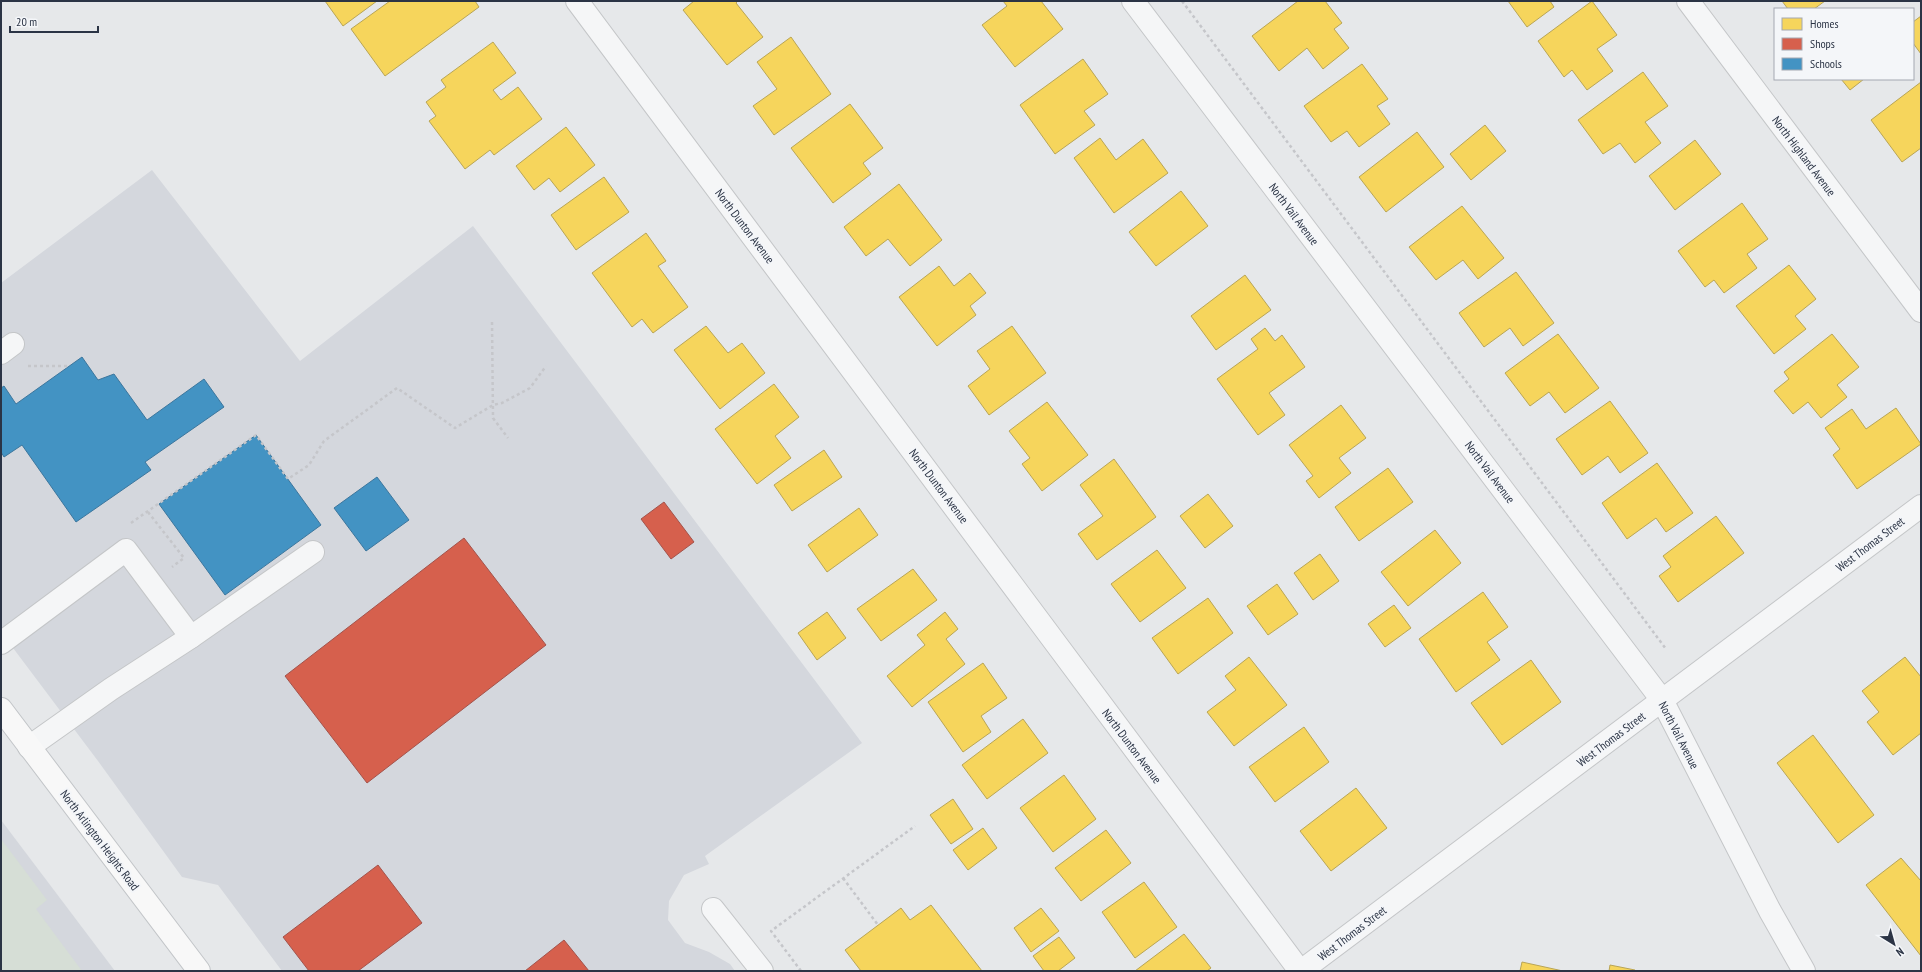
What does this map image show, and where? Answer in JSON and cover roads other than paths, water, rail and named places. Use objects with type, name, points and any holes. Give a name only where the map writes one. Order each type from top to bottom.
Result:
[{"type":"main road","name":"North Arlington Heights Road","points":[[1,709],[199,971]]},
{"type":"street","name":"North Dunton Avenue","points":[[578,1],[1301,971]]},
{"type":"street","name":"North Vail Avenue","points":[[1133,1],[1662,700],[1766,904],[1804,971]]},
{"type":"street","name":"North Highland Avenue","points":[[1688,1],[1921,311]]},
{"type":"street","name":"West Thomas Street","points":[[1301,971],[1921,506]]},
{"type":"street","points":[[1,643],[126,550],[191,637]]},
{"type":"street","points":[[29,747],[111,689],[191,637],[313,552]]},
{"type":"street","points":[[713,909],[762,971]]}]
